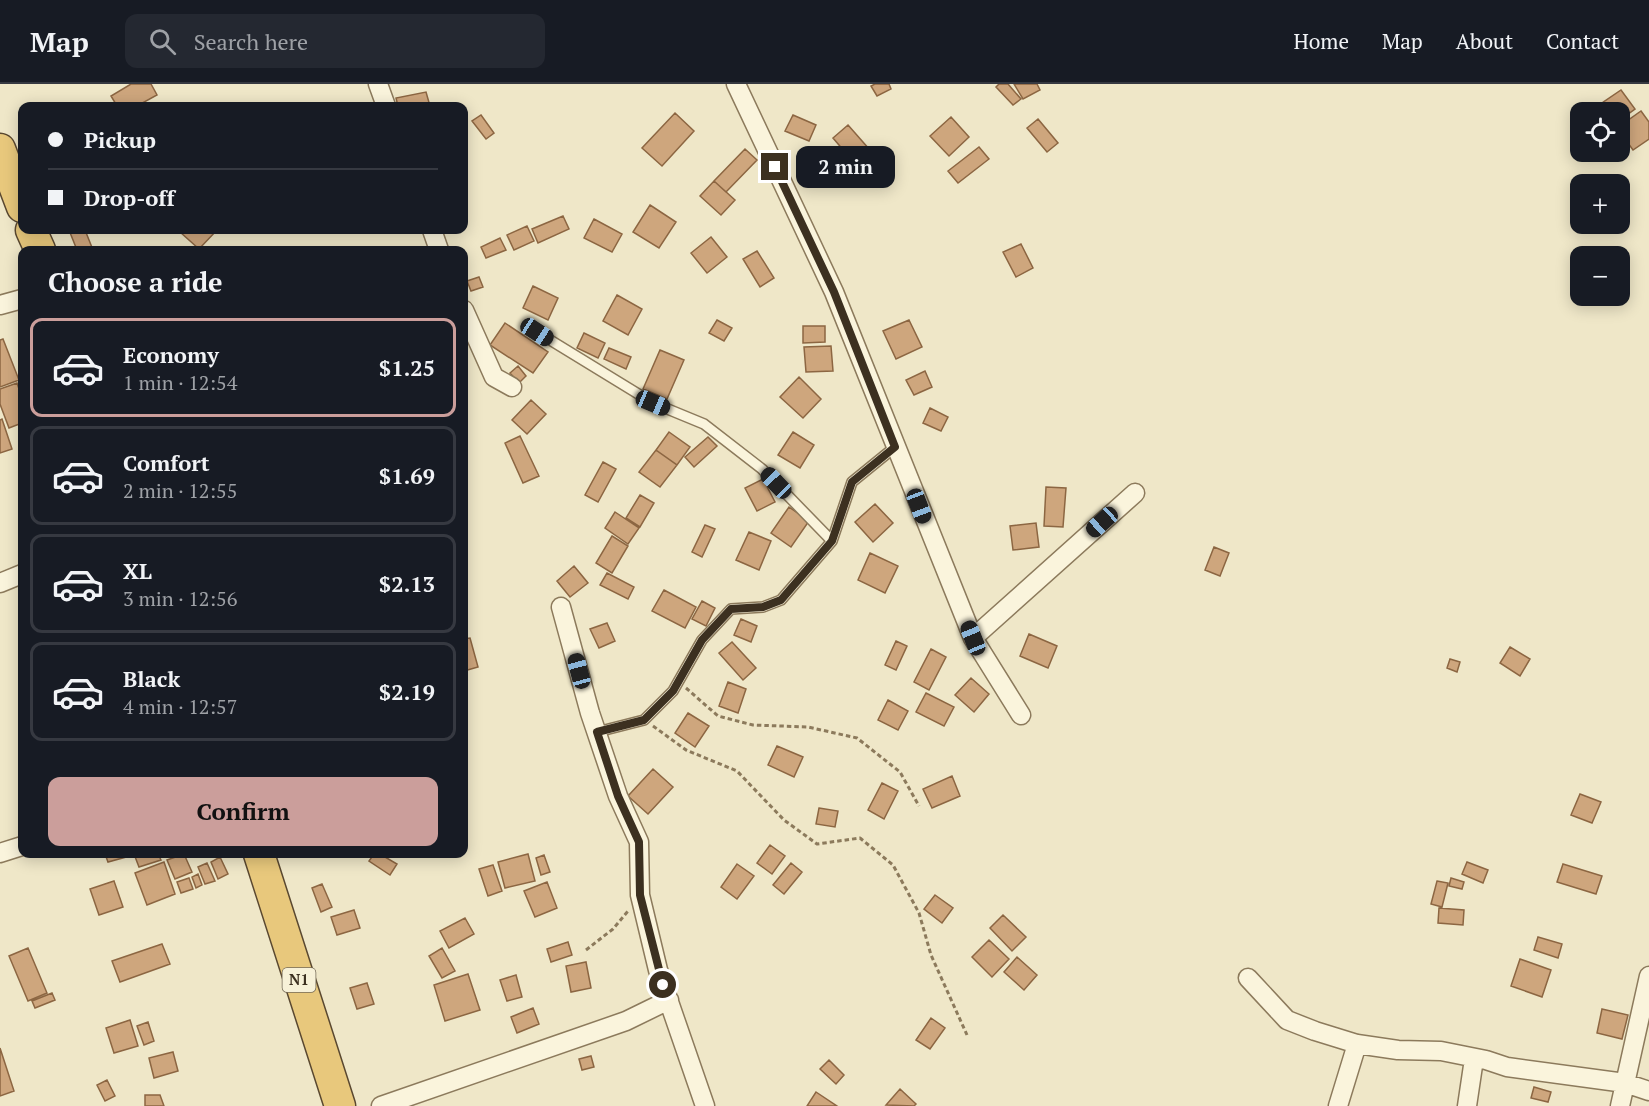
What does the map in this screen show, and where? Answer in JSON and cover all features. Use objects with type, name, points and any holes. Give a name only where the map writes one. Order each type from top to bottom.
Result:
[{"type":"highway","points":[[0,149],[18,196]]},
{"type":"highway","name":"N1","points":[[260,858],[340,1106]]},
{"type":"street","points":[[378,84],[385,102]]},
{"type":"street","points":[[736,84],[834,292],[973,638],[1021,716]]},
{"type":"street","points":[[0,305],[18,299]]},
{"type":"street","points":[[468,319],[494,377],[512,387]]},
{"type":"street","points":[[973,638],[1135,493]]},
{"type":"street","points":[[0,583],[18,576]]},
{"type":"street","points":[[561,607],[618,796],[639,842],[640,895],[658,970],[705,1106]]},
{"type":"street","points":[[0,853],[18,847]]},
{"type":"street","points":[[1620,1106],[1649,976]]},
{"type":"street","points":[[1248,978],[1287,1020],[1357,1044],[1398,1050],[1442,1051],[1507,1067],[1625,1083],[1649,1091]]},
{"type":"street","points":[[381,1106],[626,1021],[669,1000]]},
{"type":"street","points":[[1338,1106],[1357,1044]]},
{"type":"street","points":[[1467,1106],[1474,1059]]},
{"type":"lane","points":[[537,332],[653,403],[704,424],[762,469],[832,541]]},
{"type":"lane","points":[[597,732],[644,720],[673,691],[702,640],[731,609],[763,607],[781,600],[832,541],[852,482],[895,447]]},
{"type":"path","points":[[678,681],[718,716],[753,725],[808,727],[857,738],[900,772],[919,806]]},
{"type":"path","points":[[644,720],[686,750],[737,771],[784,820],[817,844],[860,838],[893,865],[919,913],[931,955],[967,1035]]},
{"type":"path","points":[[586,950],[613,929],[640,895]]},
{"type":"building","points":[[131,84],[151,84],[157,95],[144,102],[115,102],[111,96]]},
{"type":"building","points":[[889,84],[891,89],[877,96],[871,86]]},
{"type":"building","points":[[999,84],[1008,84],[1021,99],[1013,105],[996,87]]},
{"type":"building","points":[[1014,84],[1037,84],[1040,90],[1023,99]]},
{"type":"building","points":[[1621,90],[1630,102],[1603,102]]},
{"type":"building","points":[[426,92],[429,102],[397,102],[396,98]]},
{"type":"building","points":[[1630,102],[1635,109],[1630,113]]},
{"type":"building","points":[[1641,111],[1649,122],[1649,139],[1633,150],[1630,146],[1630,119]]},
{"type":"building","points":[[675,113],[694,131],[662,166],[642,148]]},
{"type":"building","points":[[481,115],[494,133],[486,139],[472,121]]},
{"type":"building","points":[[793,115],[816,125],[809,141],[785,131]]},
{"type":"building","points":[[951,117],[969,137],[949,156],[930,136]]},
{"type":"building","points":[[1038,119],[1058,143],[1047,152],[1027,128]]},
{"type":"building","points":[[848,125],[884,166],[868,179],[833,138]]},
{"type":"building","points":[[979,147],[989,159],[958,183],[948,171]]},
{"type":"building","points":[[745,149],[757,160],[726,192],[714,181]]},
{"type":"building","points":[[714,181],[735,200],[721,215],[700,196]]},
{"type":"building","points":[[650,205],[676,222],[659,248],[633,232]]},
{"type":"building","points":[[563,216],[569,229],[538,243],[532,229]]},
{"type":"building","points":[[594,219],[622,234],[612,252],[584,238]]},
{"type":"building","points":[[527,226],[534,241],[514,250],[507,235]]},
{"type":"building","points":[[71,234],[87,234],[91,246],[75,246]]},
{"type":"building","points":[[182,234],[213,234],[202,246],[196,246]]},
{"type":"building","points":[[711,237],[727,257],[707,273],[691,253]]},
{"type":"building","points":[[500,238],[506,250],[486,258],[481,247]]},
{"type":"building","points":[[1021,244],[1033,268],[1016,277],[1003,252]]},
{"type":"building","points":[[757,251],[774,278],[760,287],[743,259]]},
{"type":"building","points":[[479,277],[483,287],[471,291],[468,281]]},
{"type":"building","points":[[533,286],[558,298],[548,320],[523,308]]},
{"type":"building","points":[[617,295],[642,309],[628,335],[603,321]]},
{"type":"building","points":[[717,320],[732,328],[724,341],[709,333]]},
{"type":"building","points":[[909,320],[922,347],[896,359],[883,331]]},
{"type":"building","points":[[505,323],[548,352],[533,373],[490,345]]},
{"type":"building","points":[[803,326],[825,326],[825,342],[803,343]]},
{"type":"building","points":[[584,333],[605,343],[598,358],[577,348]]},
{"type":"building","points":[[3,339],[18,380],[0,387],[0,340]]},
{"type":"building","points":[[831,346],[833,371],[806,372],[804,347]]},
{"type":"building","points":[[609,348],[631,357],[626,369],[604,359]]},
{"type":"building","points":[[660,350],[684,360],[667,399],[643,389]]},
{"type":"building","points":[[518,366],[526,376],[519,383],[510,373]]},
{"type":"building","points":[[925,371],[932,387],[914,395],[906,380]]},
{"type":"building","points":[[799,377],[821,399],[803,418],[780,397]]},
{"type":"building","points":[[17,383],[18,386],[18,425],[9,428],[0,404],[0,389]]},
{"type":"building","points":[[531,400],[546,414],[527,434],[512,420]]},
{"type":"building","points":[[930,408],[948,417],[941,431],[923,423]]},
{"type":"building","points":[[2,419],[12,449],[0,453],[0,420]]},
{"type":"building","points":[[669,432],[690,447],[677,465],[656,450]]},
{"type":"building","points":[[793,432],[814,445],[800,468],[778,455]]},
{"type":"building","points":[[520,436],[539,476],[523,483],[505,443]]},
{"type":"building","points":[[708,437],[717,446],[694,467],[685,457]]},
{"type":"building","points":[[656,450],[677,465],[660,487],[639,472]]},
{"type":"building","points":[[603,462],[616,469],[598,502],[585,495]]},
{"type":"building","points":[[763,479],[775,502],[757,511],[745,488]]},
{"type":"building","points":[[1046,487],[1066,488],[1063,527],[1044,526]]},
{"type":"building","points":[[640,495],[654,503],[640,527],[626,518]]},
{"type":"building","points":[[875,504],[893,523],[873,542],[855,522]]},
{"type":"building","points":[[789,507],[809,521],[791,547],[771,533]]},
{"type":"building","points":[[615,512],[639,528],[628,544],[605,528]]},
{"type":"building","points":[[1036,523],[1039,547],[1013,550],[1010,526]]},
{"type":"building","points":[[705,525],[715,529],[702,557],[692,552]]},
{"type":"building","points":[[749,532],[771,541],[759,570],[736,560]]},
{"type":"building","points":[[612,536],[628,546],[612,573],[596,563]]},
{"type":"building","points":[[1214,547],[1229,553],[1220,576],[1205,570]]},
{"type":"building","points":[[870,553],[898,566],[885,593],[858,580]]},
{"type":"building","points":[[574,566],[588,583],[570,597],[557,581]]},
{"type":"building","points":[[607,573],[634,587],[628,599],[600,585]]},
{"type":"building","points":[[664,590],[696,607],[685,628],[652,611]]},
{"type":"building","points":[[702,601],[715,608],[706,626],[692,619]]},
{"type":"building","points":[[741,619],[757,626],[751,642],[734,635]]},
{"type":"building","points":[[607,623],[615,641],[599,648],[590,629]]},
{"type":"building","points":[[1029,634],[1057,646],[1048,668],[1020,656]]},
{"type":"building","points":[[468,638],[470,638],[478,667],[468,670]]},
{"type":"building","points":[[896,641],[907,646],[896,670],[885,665]]},
{"type":"building","points":[[732,642],[756,668],[743,680],[719,653]]},
{"type":"building","points":[[1510,647],[1530,659],[1520,676],[1500,663]]},
{"type":"building","points":[[931,649],[946,657],[929,690],[914,682]]},
{"type":"building","points":[[1450,659],[1460,662],[1457,672],[1447,668]]},
{"type":"building","points":[[971,678],[989,694],[974,712],[955,695]]},
{"type":"building","points":[[728,682],[746,689],[738,713],[719,706]]},
{"type":"building","points":[[926,693],[954,707],[944,726],[916,712]]},
{"type":"building","points":[[888,700],[908,711],[898,730],[878,720]]},
{"type":"building","points":[[688,713],[709,726],[695,747],[675,733]]},
{"type":"building","points":[[777,746],[803,757],[794,777],[768,765]]},
{"type":"building","points":[[653,769],[673,787],[648,814],[628,796]]},
{"type":"building","points":[[952,776],[960,796],[932,808],[923,789]]},
{"type":"building","points":[[882,783],[898,791],[884,819],[868,810]]},
{"type":"building","points":[[1580,794],[1601,802],[1592,823],[1571,815]]},
{"type":"building","points":[[819,808],[838,811],[835,827],[816,824]]},
{"type":"building","points":[[770,845],[785,856],[772,874],[757,863]]},
{"type":"building","points":[[528,854],[535,881],[505,888],[498,862]]},
{"type":"building","points":[[544,855],[550,872],[541,875],[536,858]]},
{"type":"building","points":[[106,858],[123,858],[108,862]]},
{"type":"building","points":[[136,858],[160,858],[161,860],[139,867]]},
{"type":"building","points":[[186,858],[192,872],[175,879],[167,860]]},
{"type":"building","points":[[220,858],[228,874],[218,879],[211,862]]},
{"type":"building","points":[[371,858],[387,858],[397,864],[390,875],[369,861]]},
{"type":"building","points":[[164,862],[175,894],[147,905],[135,873]]},
{"type":"building","points":[[1467,862],[1488,870],[1483,883],[1462,874]]},
{"type":"building","points":[[207,863],[215,881],[205,884],[198,867]]},
{"type":"building","points":[[791,863],[802,872],[784,894],[773,885]]},
{"type":"building","points":[[737,864],[754,876],[737,899],[721,887]]},
{"type":"building","points":[[1563,864],[1602,876],[1596,894],[1557,882]]},
{"type":"building","points":[[493,865],[502,891],[488,896],[479,869]]},
{"type":"building","points":[[198,874],[202,885],[196,888],[192,877]]},
{"type":"building","points":[[189,878],[193,889],[181,893],[177,882]]},
{"type":"building","points":[[1451,878],[1464,882],[1462,889],[1449,886]]},
{"type":"building","points":[[114,881],[123,907],[99,915],[90,889]]},
{"type":"building","points":[[1437,881],[1448,883],[1442,907],[1431,904]]},
{"type":"building","points":[[547,882],[557,908],[535,917],[524,891]]},
{"type":"building","points":[[322,884],[332,907],[321,912],[312,888]]},
{"type":"building","points":[[935,895],[953,908],[942,923],[924,909]]},
{"type":"building","points":[[1439,908],[1464,910],[1463,925],[1438,923]]},
{"type":"building","points":[[354,910],[360,928],[337,935],[331,917]]},
{"type":"building","points":[[1003,915],[1026,937],[1012,951],[990,928]]},
{"type":"building","points":[[465,918],[474,934],[449,948],[440,931]]},
{"type":"building","points":[[1538,937],[1562,944],[1558,958],[1534,950]]},
{"type":"building","points":[[989,940],[1009,959],[992,977],[972,957]]},
{"type":"building","points":[[568,942],[572,955],[551,962],[547,949]]},
{"type":"building","points":[[162,944],[170,964],[120,982],[112,961]]},
{"type":"building","points":[[28,948],[47,993],[28,1001],[9,956]]},
{"type":"building","points":[[442,948],[455,971],[442,978],[429,956]]},
{"type":"building","points":[[1017,957],[1037,975],[1024,990],[1004,972]]},
{"type":"building","points":[[1520,959],[1551,970],[1542,997],[1511,986]]},
{"type":"building","points":[[586,962],[591,988],[571,992],[566,966]]},
{"type":"building","points":[[468,974],[480,1010],[445,1021],[434,985]]},
{"type":"building","points":[[516,975],[522,997],[507,1001],[500,980]]},
{"type":"building","points":[[367,983],[374,1004],[357,1009],[350,988]]},
{"type":"building","points":[[52,993],[55,1000],[35,1008],[32,1001]]},
{"type":"building","points":[[533,1008],[539,1024],[517,1033],[511,1017]]},
{"type":"building","points":[[1602,1009],[1628,1015],[1622,1039],[1597,1033]]},
{"type":"building","points":[[931,1018],[945,1028],[930,1049],[916,1040]]},
{"type":"building","points":[[130,1020],[138,1046],[114,1053],[106,1028]]},
{"type":"building","points":[[148,1022],[154,1041],[144,1045],[137,1026]]},
{"type":"building","points":[[0,1048],[14,1091],[0,1096]]},
{"type":"building","points":[[173,1052],[178,1071],[154,1078],[149,1058]]},
{"type":"building","points":[[591,1056],[594,1067],[582,1070],[579,1059]]},
{"type":"building","points":[[829,1060],[844,1075],[836,1084],[820,1069]]},
{"type":"building","points":[[107,1080],[115,1096],[105,1101],[97,1085]]},
{"type":"building","points":[[1534,1087],[1551,1092],[1548,1102],[1531,1098]]},
{"type":"building","points":[[900,1089],[916,1104],[914,1106],[886,1105]]},
{"type":"building","points":[[816,1092],[837,1106],[807,1106]]},
{"type":"building","points":[[145,1095],[160,1095],[164,1106],[145,1106]]},
{"type":"route","points":[[663,985],[640,895],[639,842],[618,796],[597,732],[644,720],[673,691],[702,640],[731,609],[763,607],[781,600],[832,541],[852,482],[895,447],[834,292],[775,167]]}]
